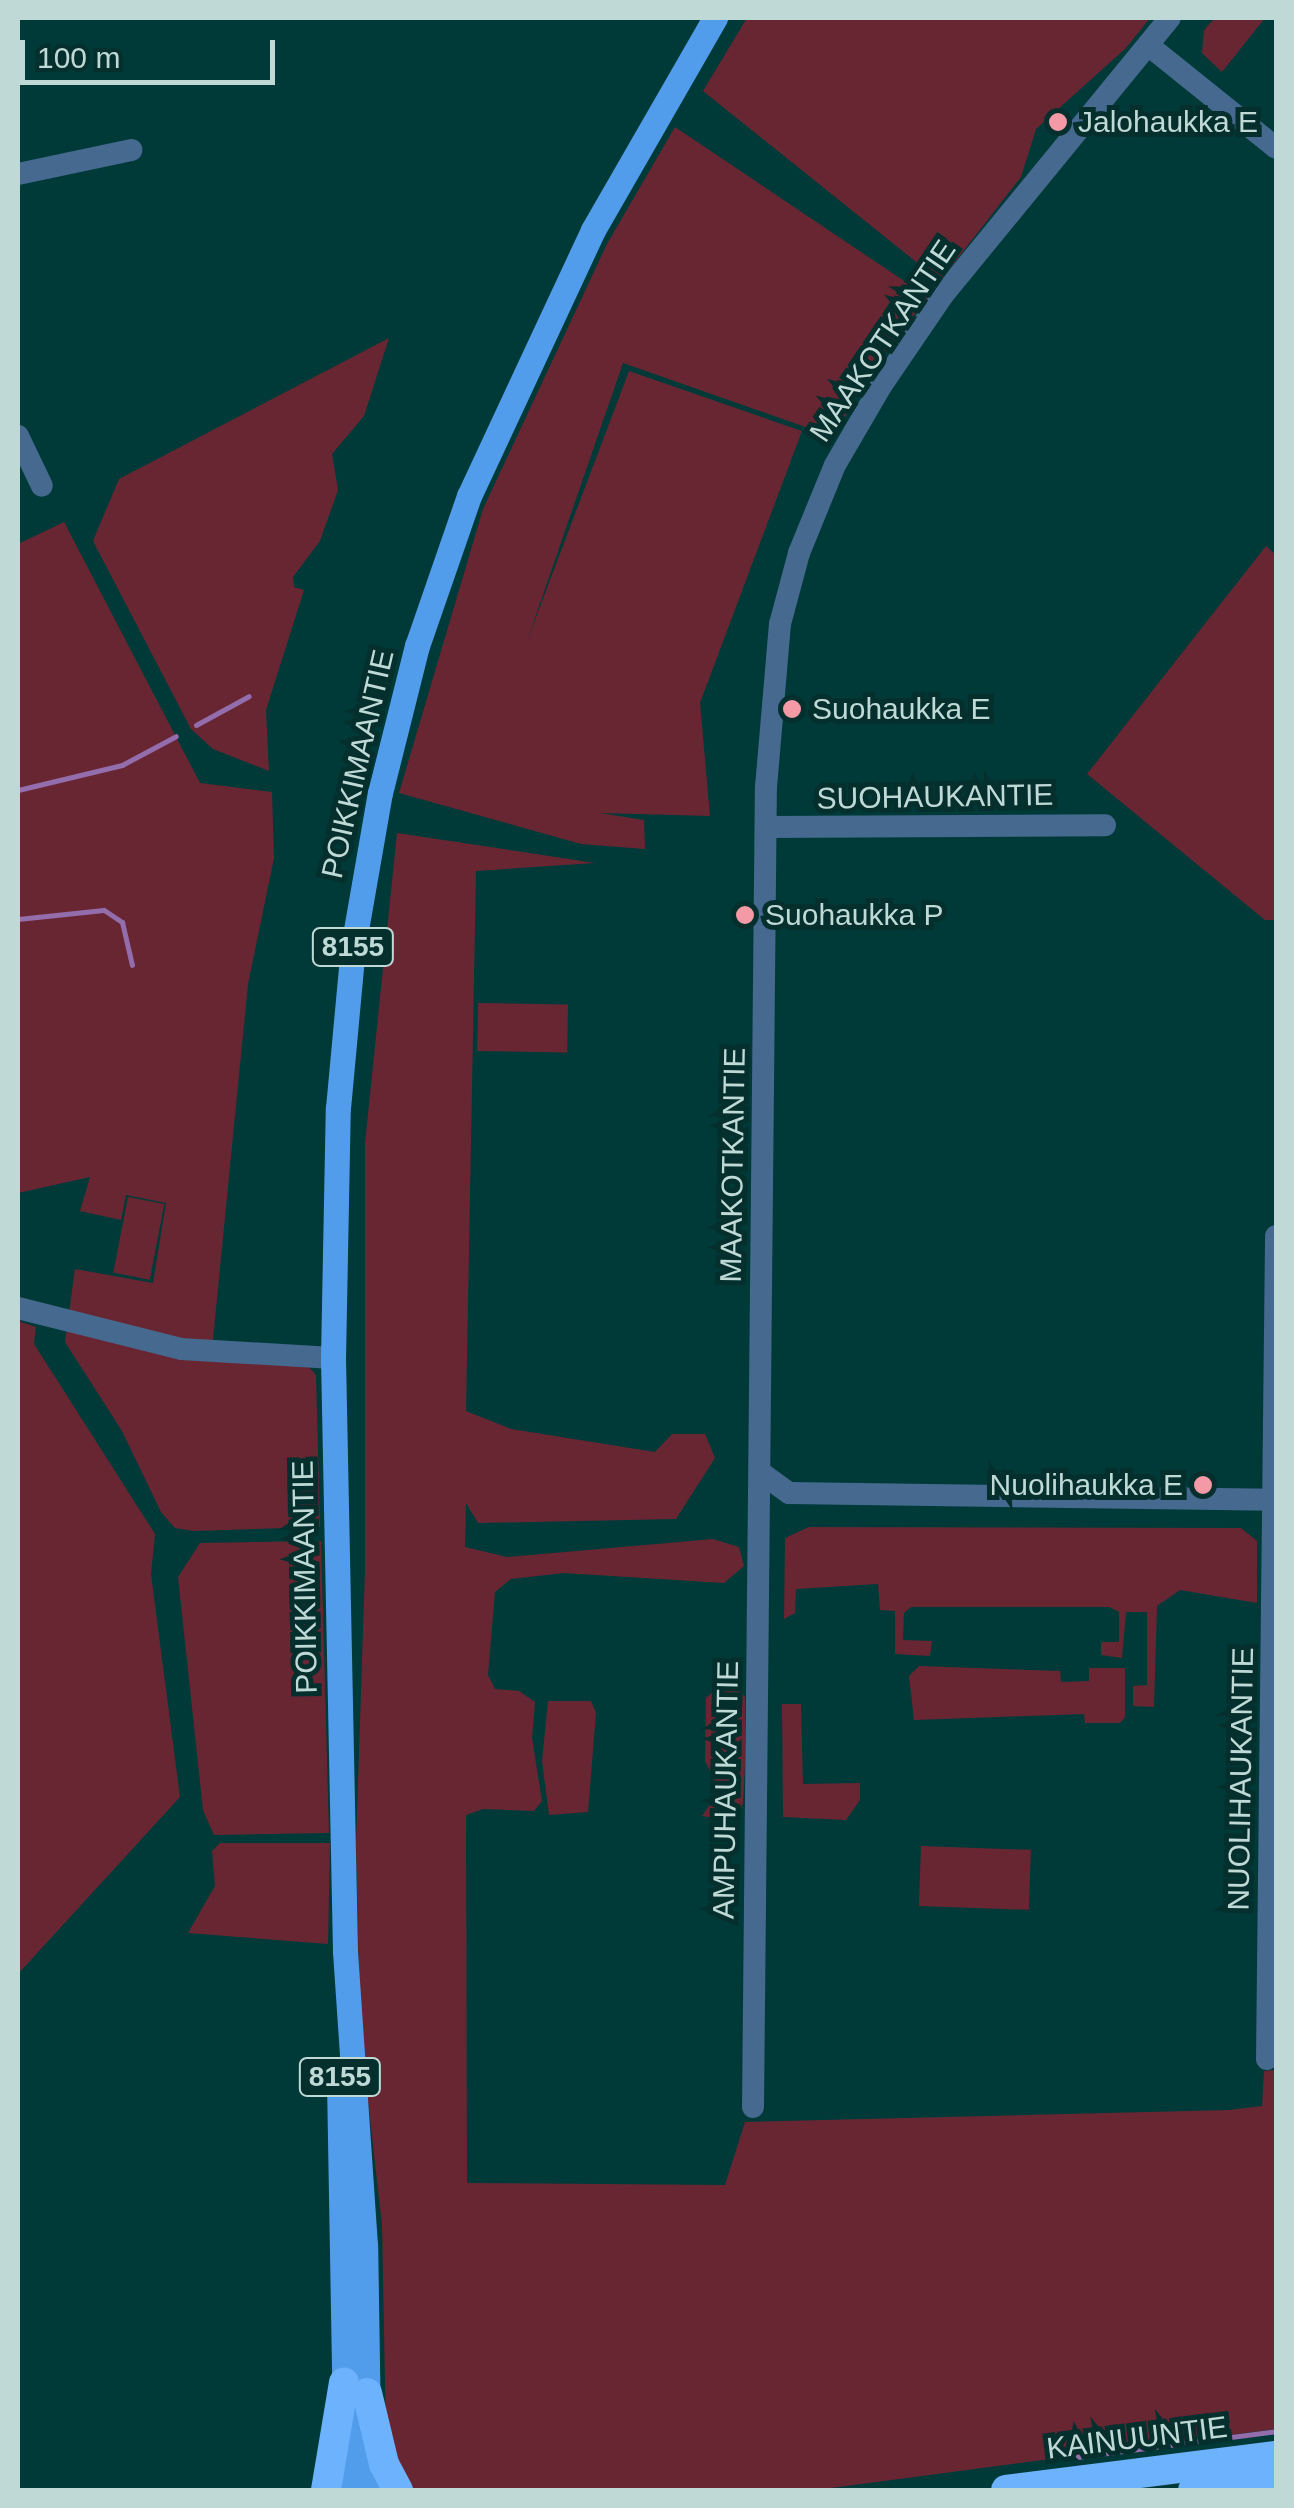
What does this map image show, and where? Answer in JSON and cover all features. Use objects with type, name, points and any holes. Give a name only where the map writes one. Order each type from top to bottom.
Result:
[{"type":"highway","points":[[326,2490],[356,2388]]},
{"type":"highway","points":[[356,2388],[384,2464],[398,2490]]},
{"type":"highway","name":"KAINUUNTIE","points":[[1006,2490],[1276,2456]]},
{"type":"highway","name":"KAINUUNTIE","points":[[1193,2490],[1276,2480]]},
{"type":"main road","name":"POIKKIMAANTIE","points":[[369,2490],[356,2388],[339,2104],[345,1951],[333,1358],[338,1108],[353,947],[380,793],[417,646],[469,496],[530,353],[715,18]]},
{"type":"main road","name":"POIKKIMAANTIE","points":[[346,2490],[356,2388]]},
{"type":"street","name":"MAAKOTKANTIE","points":[[764,1475],[769,703],[780,624],[799,553],[835,464],[943,295],[1170,18]]},
{"type":"street","points":[[1148,46],[1276,148]]},
{"type":"street","points":[[18,174],[132,150]]},
{"type":"street","points":[[18,436],[42,486]]},
{"type":"street","name":"SUOHAUKANTIE","points":[[766,827],[1106,825]]},
{"type":"street","name":"NUOLIHAUKANTIE","points":[[1267,2059],[1276,1236]]},
{"type":"street","points":[[18,1308],[180,1350],[333,1358]]},
{"type":"street","points":[[764,1475],[789,1492],[1276,1500]]},
{"type":"street","name":"AMPUHAUKANTIE","points":[[753,2107],[764,1475]]},
{"type":"shaded area","points":[[747,18],[1150,18],[1126,48],[1036,129],[1021,177],[940,281],[703,91]]},
{"type":"shaded area","points":[[1215,18],[1265,18],[1222,72],[1202,53],[1204,30]]},
{"type":"shaded area","points":[[675,127],[928,297],[867,375],[834,437],[623,363],[527,641],[629,371],[802,431],[700,703],[710,816],[600,813],[644,820],[645,849],[581,844],[399,793],[483,509],[607,244]]},
{"type":"shaded area","points":[[389,338],[364,416],[332,454],[338,490],[320,541],[293,577],[294,587],[304,590],[266,710],[269,771],[213,749],[191,729],[93,541],[119,479]]},
{"type":"shaded area","points":[[64,522],[200,783],[272,792],[274,858],[248,984],[211,1359],[309,1367],[316,1375],[320,1527],[194,1531],[175,1528],[161,1512],[122,1431],[65,1342],[75,1269],[153,1283],[166,1203],[126,1195],[121,1220],[80,1211],[90,1177],[18,1193],[18,544]]},
{"type":"shaded area","points":[[1266,546],[1276,555],[1276,920],[1265,920],[1087,774]]},
{"type":"shaded area","points":[[397,833],[595,863],[476,871],[466,1411],[511,1429],[655,1452],[672,1434],[705,1434],[715,1458],[676,1519],[478,1523],[466,1503],[465,1547],[507,1557],[713,1539],[739,1547],[744,1566],[724,1583],[564,1573],[511,1579],[495,1592],[488,1675],[495,1689],[519,1691],[535,1702],[532,1738],[542,1801],[534,1811],[483,1809],[466,1815],[467,2183],[725,2185],[745,2122],[1229,2110],[1262,2106],[1264,2071],[1276,2070],[1276,2429],[816,2490],[410,2490],[386,2437],[382,2225],[360,2029],[356,1844],[365,1570],[365,1143]]},
{"type":"shaded area","points":[[478,1003],[568,1005],[567,1053],[477,1051]]},
{"type":"shaded area","points":[[128,1197],[164,1204],[150,1280],[113,1273]]},
{"type":"shaded area","points":[[18,1321],[36,1327],[34,1344],[155,1534],[151,1574],[180,1797],[18,1974]]},
{"type":"shaded area","points":[[809,1527],[1241,1528],[1257,1541],[1257,1603],[1180,1590],[1157,1606],[1154,1707],[1133,1706],[1133,1686],[1147,1685],[1147,1612],[1126,1612],[1122,1658],[1101,1655],[1101,1642],[1119,1642],[1119,1612],[1109,1607],[911,1607],[904,1613],[903,1640],[932,1641],[930,1656],[895,1654],[895,1611],[880,1610],[878,1584],[796,1589],[795,1613],[784,1619],[785,1538]]},
{"type":"shaded area","points":[[321,1541],[329,1833],[214,1835],[203,1810],[178,1577],[200,1543]]},
{"type":"shaded area","points":[[919,1666],[1060,1671],[1061,1682],[1089,1681],[1089,1668],[1125,1668],[1125,1717],[1120,1723],[1085,1723],[1084,1714],[914,1720],[909,1676]]},
{"type":"shaded area","points":[[716,1689],[739,1690],[745,1697],[745,1764],[743,1804],[734,1815],[715,1818],[702,1816],[720,1790],[705,1761],[706,1698]]},
{"type":"shaded area","points":[[548,1701],[591,1701],[596,1713],[588,1812],[549,1815],[542,1761]]},
{"type":"shaded area","points":[[782,1704],[801,1704],[803,1784],[860,1783],[860,1800],[846,1820],[783,1817]]},
{"type":"shaded area","points":[[220,1843],[330,1843],[328,1944],[188,1933],[215,1886],[212,1851]]},
{"type":"shaded area","points":[[921,1846],[1031,1850],[1029,1910],[919,1906]]},
{"type":"waterway","points":[[196,725],[249,696]]},
{"type":"waterway","points":[[18,790],[122,765],[176,736]]},
{"type":"waterway","points":[[18,919],[104,910],[122,922],[132,965]]},
{"type":"waterway","points":[[1077,2457],[1276,2431]]},
{"type":"place","name":"Jalohaukka E","points":[[1058,122]]},
{"type":"place","name":"Suohaukka E","points":[[792,709]]},
{"type":"place","name":"Suohaukka P","points":[[745,915]]},
{"type":"place","name":"Nuolihaukka E","points":[[1203,1485]]}]
